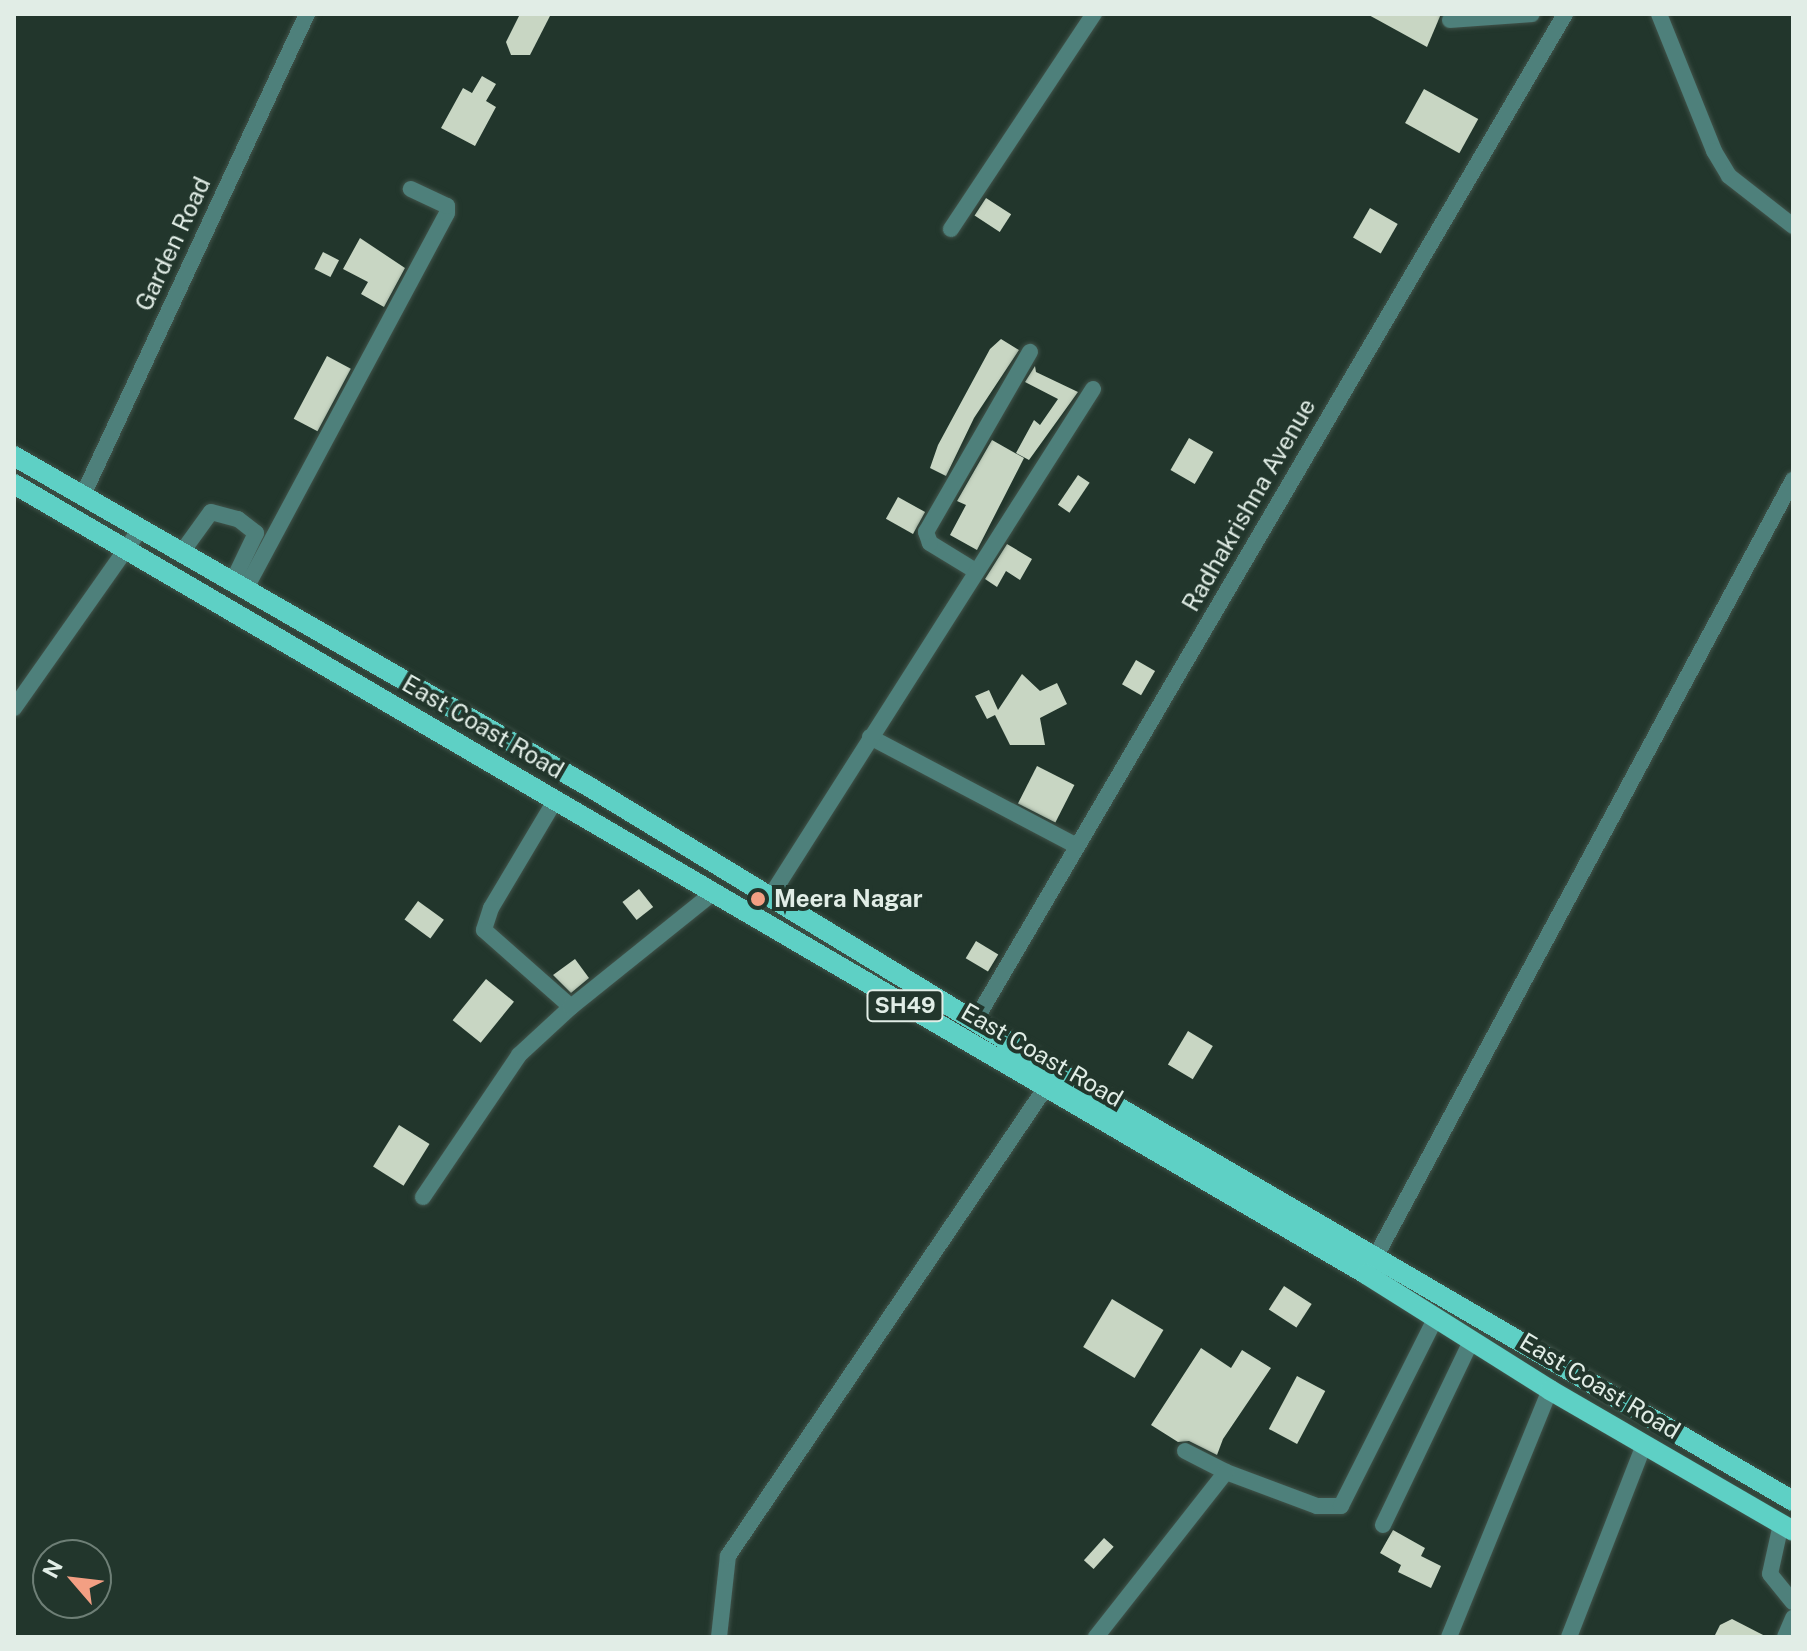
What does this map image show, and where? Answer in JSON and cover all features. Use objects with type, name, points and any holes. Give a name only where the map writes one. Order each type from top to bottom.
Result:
[{"type":"main road","name":"East Coast Road","points":[[14,456],[240,584],[975,1021],[1793,1501]]},
{"type":"main road","name":"East Coast Road","points":[[14,484],[1046,1087],[1436,1317],[1550,1390],[1787,1527]]},
{"type":"street","name":"Garden Road","points":[[83,495],[307,14]]},
{"type":"street","points":[[951,229],[1094,14]]},
{"type":"street","points":[[1450,20],[1532,14]]},
{"type":"street","points":[[1659,14],[1714,151],[1729,176],[1793,226]]},
{"type":"street","name":"Radhakrishna Avenue","points":[[975,1021],[1562,15]]},
{"type":"street","points":[[240,584],[447,213],[447,206],[411,189]]},
{"type":"street","points":[[974,570],[930,543],[926,532],[1030,352]]},
{"type":"street","points":[[770,897],[974,570],[1093,389]]},
{"type":"street","points":[[1376,1256],[1793,480]]},
{"type":"street","points":[[182,552],[211,512],[238,519],[256,533],[240,584]]},
{"type":"street","points":[[14,708],[141,528]]},
{"type":"street","points":[[870,737],[1077,846]]},
{"type":"street","points":[[556,799],[491,908],[484,930],[571,1007]]},
{"type":"street","points":[[423,1197],[519,1055],[571,1007],[714,892]]},
{"type":"street","points":[[719,1637],[728,1556],[1046,1087]]},
{"type":"street","points":[[1185,1451],[1226,1472],[1317,1506],[1341,1506],[1436,1317]]},
{"type":"street","points":[[1383,1525],[1472,1339]]},
{"type":"street","points":[[1449,1637],[1550,1390]]},
{"type":"street","points":[[1569,1637],[1644,1445]]},
{"type":"street","points":[[1096,1637],[1226,1472]]},
{"type":"street","points":[[1787,1527],[1770,1574],[1793,1602]]},
{"type":"street","points":[[1785,1637],[1793,1618]]},
{"type":"building","points":[[520,14],[551,14],[530,55],[511,55],[506,42]]},
{"type":"building","points":[[1367,14],[1441,14],[1427,47]]},
{"type":"building","points":[[482,76],[496,84],[486,101],[496,107],[475,146],[441,128],[463,88],[472,93]]},
{"type":"building","points":[[1424,89],[1478,119],[1459,153],[1405,123]]},
{"type":"building","points":[[986,198],[1011,214],[1000,232],[975,216]]},
{"type":"building","points":[[1370,208],[1398,224],[1381,253],[1353,237]]},
{"type":"building","points":[[360,238],[405,268],[384,307],[361,294],[368,282],[343,269]]},
{"type":"building","points":[[323,252],[339,260],[330,277],[314,269]]},
{"type":"building","points":[[1001,339],[1019,350],[974,418],[946,476],[930,468],[938,445],[990,349]]},
{"type":"building","points":[[327,356],[351,369],[318,431],[294,419]]},
{"type":"building","points":[[1035,366],[1036,372],[1078,392],[1029,460],[1016,453],[1034,420],[1040,425],[1058,399],[1025,382]]},
{"type":"building","points":[[1189,438],[1213,452],[1195,484],[1170,470]]},
{"type":"building","points":[[992,440],[1024,458],[977,550],[950,535],[966,505],[957,501]]},
{"type":"building","points":[[1078,475],[1090,483],[1069,513],[1058,505]]},
{"type":"building","points":[[898,497],[925,512],[913,534],[886,519]]},
{"type":"building","points":[[1007,544],[1032,559],[1020,580],[1006,571],[997,587],[985,579]]},
{"type":"building","points":[[1136,660],[1155,671],[1141,695],[1122,684]]},
{"type":"building","points":[[1022,674],[1040,691],[1057,683],[1067,704],[1040,718],[1045,745],[1010,745],[995,715],[987,719],[975,696],[989,690],[998,710]]},
{"type":"building","points":[[1037,766],[1074,785],[1055,822],[1018,803]]},
{"type":"building","points":[[639,889],[653,907],[637,920],[622,902]]},
{"type":"building","points":[[418,901],[444,920],[430,938],[404,920]]},
{"type":"building","points":[[976,941],[998,954],[988,972],[966,958]]},
{"type":"building","points":[[575,959],[589,978],[571,993],[553,975]]},
{"type":"building","points":[[486,979],[514,1002],[481,1043],[453,1020]]},
{"type":"building","points":[[1188,1031],[1213,1046],[1193,1079],[1168,1064]]},
{"type":"building","points":[[399,1125],[430,1144],[404,1186],[373,1167]]},
{"type":"building","points":[[1284,1286],[1312,1304],[1296,1327],[1269,1309]]},
{"type":"building","points":[[1112,1299],[1163,1330],[1135,1378],[1083,1347]]},
{"type":"building","points":[[1201,1348],[1231,1368],[1242,1350],[1271,1368],[1223,1439],[1217,1455],[1189,1441],[1178,1442],[1151,1425]]},
{"type":"building","points":[[1297,1376],[1325,1391],[1297,1444],[1269,1429]]},
{"type":"building","points":[[1393,1530],[1425,1548],[1421,1556],[1441,1566],[1431,1588],[1398,1572],[1401,1565],[1380,1553]]},
{"type":"building","points":[[1104,1538],[1114,1547],[1094,1569],[1084,1560]]},
{"type":"building","points":[[1732,1619],[1767,1637],[1714,1637],[1720,1625]]},
{"type":"place","name":"Meera Nagar","points":[[758,899]]}]
